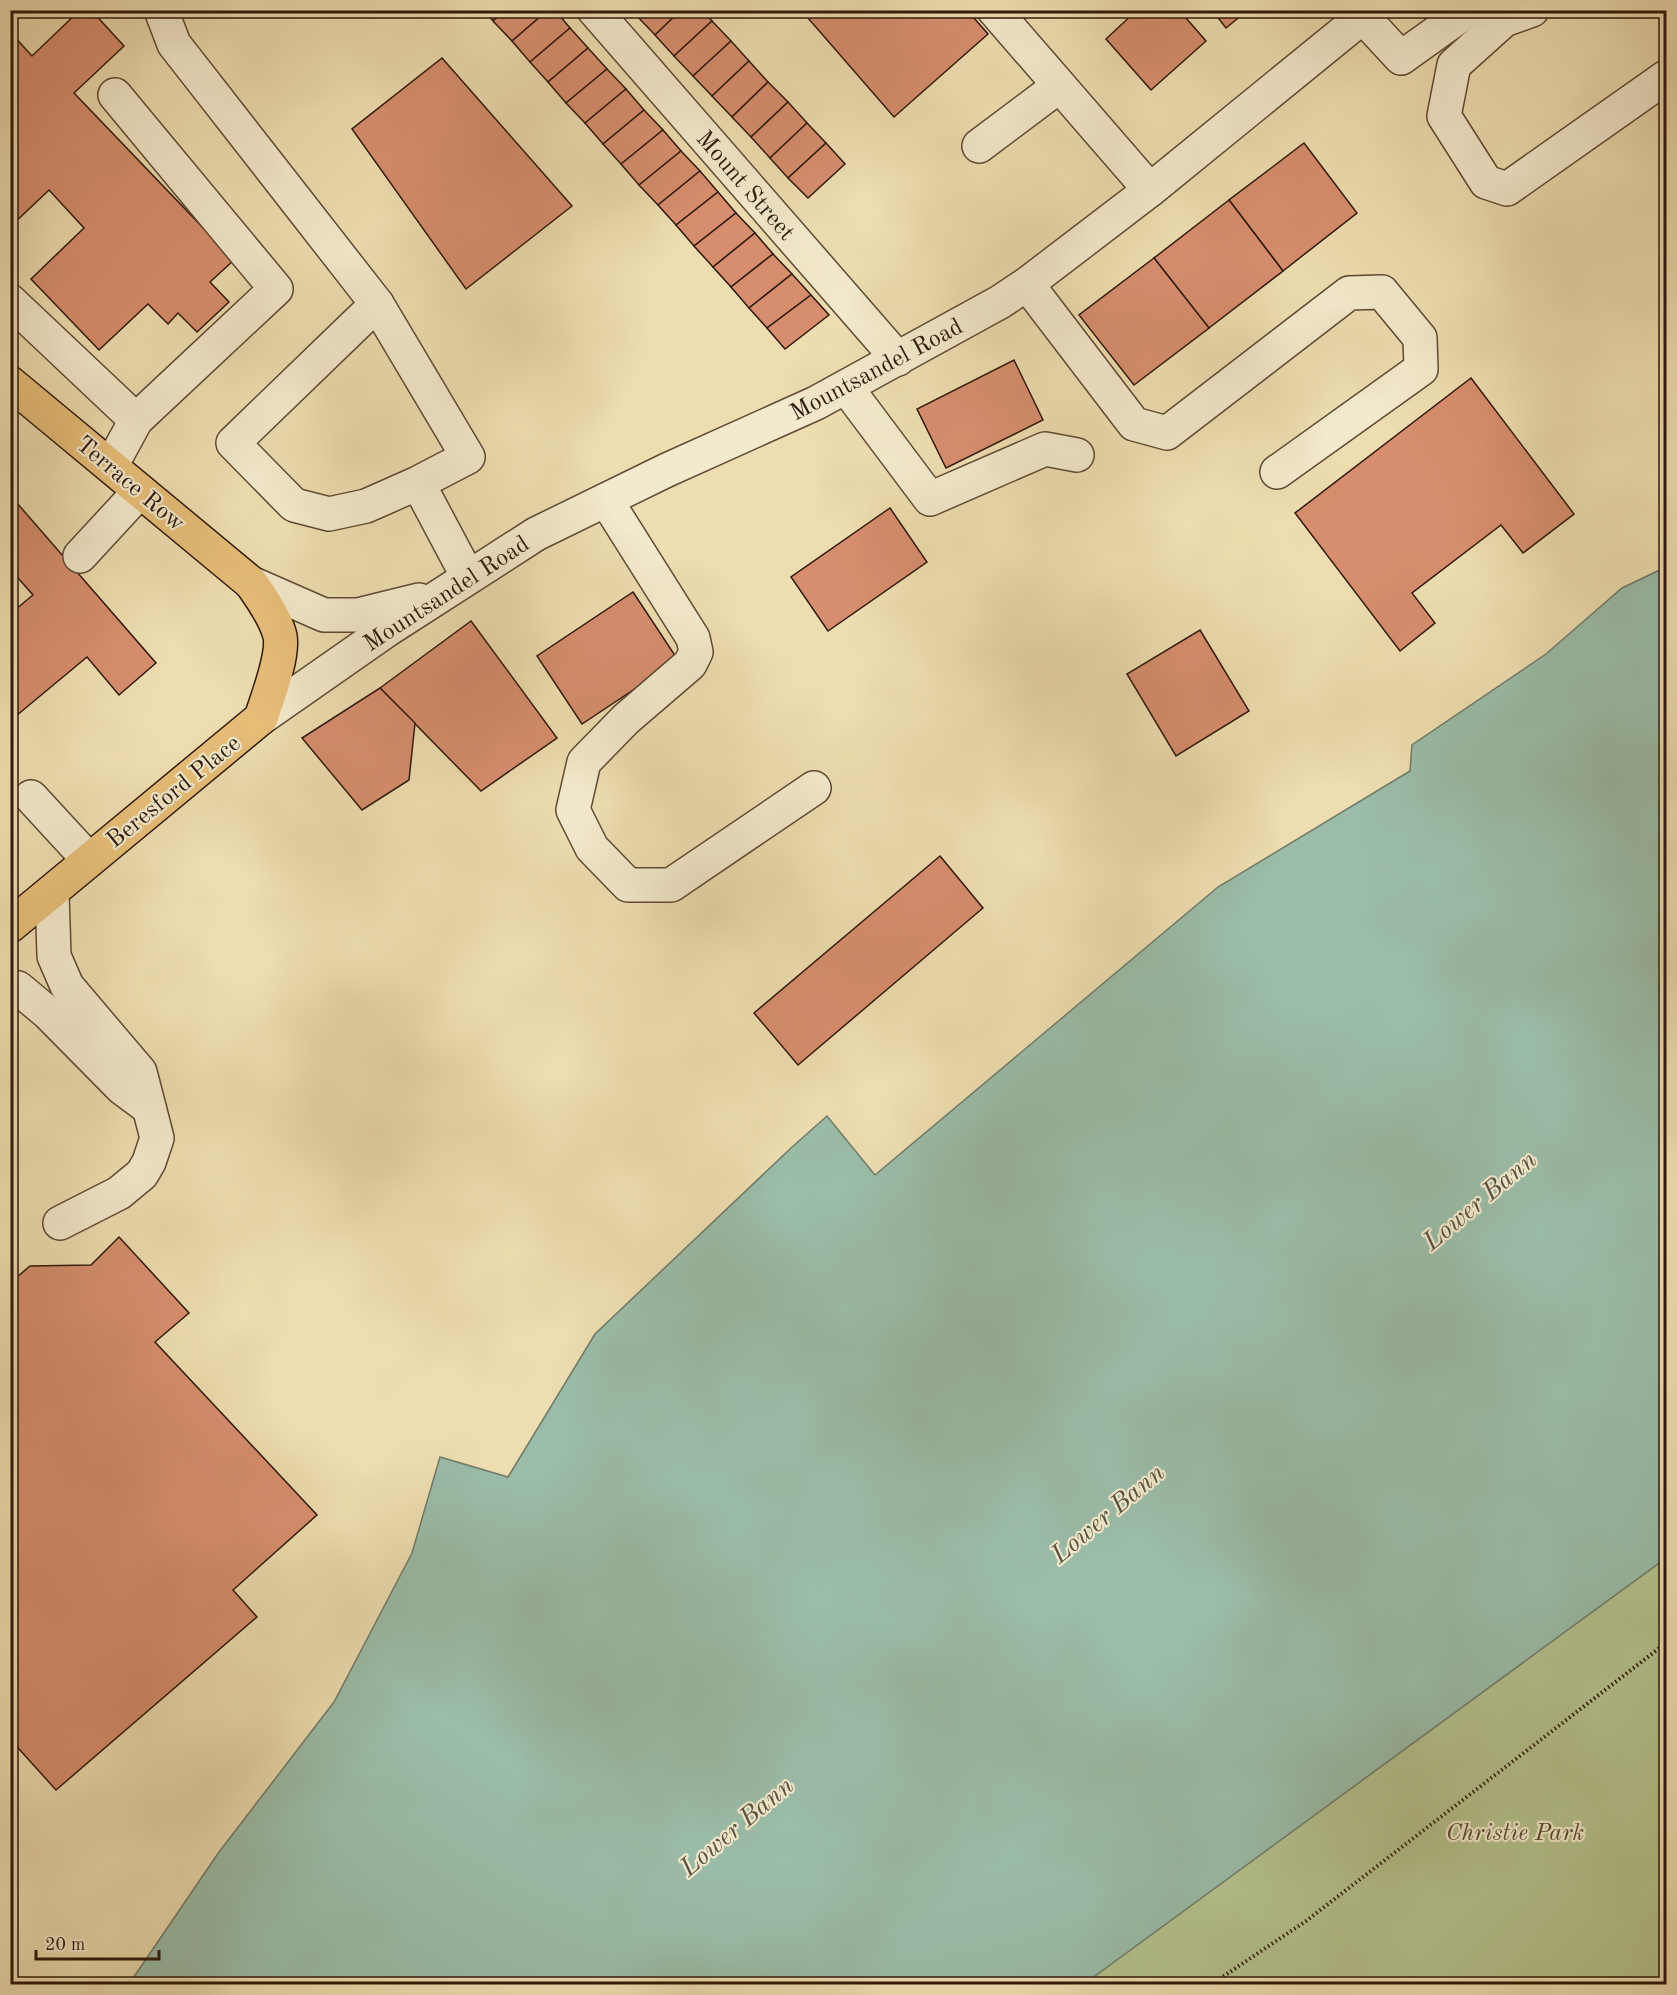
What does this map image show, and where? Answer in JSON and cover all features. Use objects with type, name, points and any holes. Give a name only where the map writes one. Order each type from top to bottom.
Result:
[{"type":"main road","name":"Terrace Row","points":[[10,383],[251,583],[266,603],[280,637],[277,668],[261,718]]},
{"type":"main road","name":"Beresford Place","points":[[10,926],[261,718]]},
{"type":"street","points":[[161,10],[174,44],[377,304],[468,457],[366,507],[329,514],[294,505],[233,443],[377,304]]},
{"type":"street","name":"Mount Street","points":[[594,10],[898,359]]},
{"type":"street","points":[[994,10],[1150,190]]},
{"type":"street","points":[[1367,14],[1401,58],[1468,10]]},
{"type":"street","points":[[1532,10],[1504,20],[1454,65],[1444,116],[1486,182],[1507,189],[1666,77]]},
{"type":"street","name":"Mountsandel Road","points":[[340,663],[536,534],[667,470],[816,403],[1000,302],[1150,190],[1367,14]]},
{"type":"street","points":[[979,146],[1059,86]]},
{"type":"street","points":[[111,466],[136,420],[276,289],[115,95]]},
{"type":"street","points":[[1027,284],[1134,424],[1167,433],[1349,293],[1382,292],[1420,338],[1421,369],[1277,472]]},
{"type":"street","points":[[10,301],[136,420]]},
{"type":"street","points":[[846,387],[930,499],[1045,449],[1077,455]]},
{"type":"street","points":[[418,483],[468,577]]},
{"type":"street","points":[[80,556],[140,491]]},
{"type":"street","points":[[606,500],[693,638],[696,652],[690,664],[626,719],[584,762],[573,810],[592,848],[628,885],[671,885],[814,788]]},
{"type":"street","name":"Terrace Row","points":[[251,583],[324,615],[358,615],[441,595]]},
{"type":"street","name":"Beresford Place","points":[[261,718],[340,663]]},
{"type":"street","points":[[30,797],[89,860]]},
{"type":"street","points":[[52,893],[54,956],[67,987],[140,1072],[157,1138],[149,1162],[142,1174],[119,1193],[60,1223]]},
{"type":"street","points":[[10,986],[18,988],[48,1013],[122,1088],[149,1108]]},
{"type":"path","points":[[1212,1984],[1306,1921],[1666,1643]]},
{"type":"green space","name":"Christie Park","points":[[1666,1331],[1666,1984],[1023,1984]]},
{"type":"water","name":"Lower Bann","points":[[1666,567],[1666,1558],[1084,1984],[129,1984],[219,1852],[334,1702],[412,1553],[440,1457],[508,1477],[595,1334],[827,1116],[875,1175],[1218,887],[1410,771],[1412,745],[1546,654],[1622,588]]},
{"type":"building","points":[[80,10],[91,10],[124,46],[74,93],[234,260],[210,282],[229,302],[197,332],[178,313],[168,324],[148,304],[99,350],[31,279],[84,228],[49,190],[10,227],[10,32],[32,56]]},
{"type":"building","points":[[484,10],[505,10],[493,21]]},
{"type":"building","points":[[505,10],[548,10],[512,41],[493,21]]},
{"type":"building","points":[[548,10],[555,10],[570,28],[530,62],[512,41]]},
{"type":"building","points":[[640,10],[681,10],[655,35],[636,15]]},
{"type":"building","points":[[681,10],[702,10],[712,21],[674,56],[655,35]]},
{"type":"building","points":[[801,10],[967,10],[988,34],[894,117]]},
{"type":"building","points":[[1137,10],[1179,10],[1206,41],[1151,90],[1106,39]]},
{"type":"building","points":[[1212,10],[1248,10],[1226,28]]},
{"type":"building","points":[[712,21],[731,41],[693,76],[674,56]]},
{"type":"building","points":[[570,28],[588,48],[548,82],[530,62]]},
{"type":"building","points":[[731,41],[749,61],[712,96],[693,76]]},
{"type":"building","points":[[588,48],[607,69],[566,103],[548,82]]},
{"type":"building","points":[[442,58],[572,206],[466,289],[352,129]]},
{"type":"building","points":[[749,61],[768,82],[732,117],[712,96]]},
{"type":"building","points":[[607,69],[626,89],[585,123],[566,103]]},
{"type":"building","points":[[768,82],[788,102],[751,137],[732,117]]},
{"type":"building","points":[[626,89],[644,110],[603,144],[585,123]]},
{"type":"building","points":[[788,102],[807,123],[770,158],[751,137]]},
{"type":"building","points":[[644,110],[663,130],[621,164],[603,144]]},
{"type":"building","points":[[807,123],[826,143],[788,178],[770,158]]},
{"type":"building","points":[[663,130],[681,151],[639,185],[621,164]]},
{"type":"building","points":[[826,143],[845,164],[808,198],[788,178]]},
{"type":"building","points":[[1304,143],[1357,213],[1283,271],[1229,200]]},
{"type":"building","points":[[681,151],[700,171],[658,205],[639,185]]},
{"type":"building","points":[[700,171],[718,192],[676,225],[658,205]]},
{"type":"building","points":[[718,192],[736,213],[694,246],[676,225]]},
{"type":"building","points":[[1229,200],[1283,271],[1209,328],[1154,258]]},
{"type":"building","points":[[736,213],[755,233],[713,267],[694,246]]},
{"type":"building","points":[[755,233],[773,254],[731,287],[713,267]]},
{"type":"building","points":[[773,254],[792,274],[749,308],[731,287]]},
{"type":"building","points":[[1154,258],[1209,328],[1134,385],[1079,315]]},
{"type":"building","points":[[792,274],[811,295],[767,328],[749,308]]},
{"type":"building","points":[[811,295],[829,315],[785,349],[767,328]]},
{"type":"building","points":[[1014,360],[1043,420],[946,468],[917,409]]},
{"type":"building","points":[[1471,378],[1574,514],[1523,553],[1501,525],[1412,593],[1435,623],[1400,651],[1295,513]]},
{"type":"building","points":[[10,495],[156,663],[119,695],[87,657],[10,721],[10,614],[33,595],[10,569]]},
{"type":"building","points":[[890,508],[927,562],[828,631],[791,577]]},
{"type":"building","points":[[633,592],[678,660],[582,724],[537,656]]},
{"type":"building","points":[[471,621],[557,738],[481,791],[380,688]]},
{"type":"building","points":[[1200,630],[1249,711],[1176,756],[1127,674]]},
{"type":"building","points":[[380,688],[415,723],[409,780],[362,810],[302,738]]},
{"type":"building","points":[[940,856],[983,908],[798,1065],[754,1013]]},
{"type":"building","points":[[119,1237],[189,1313],[155,1342],[317,1515],[233,1590],[257,1617],[56,1790],[10,1739],[10,1283],[30,1266],[91,1265]]}]
